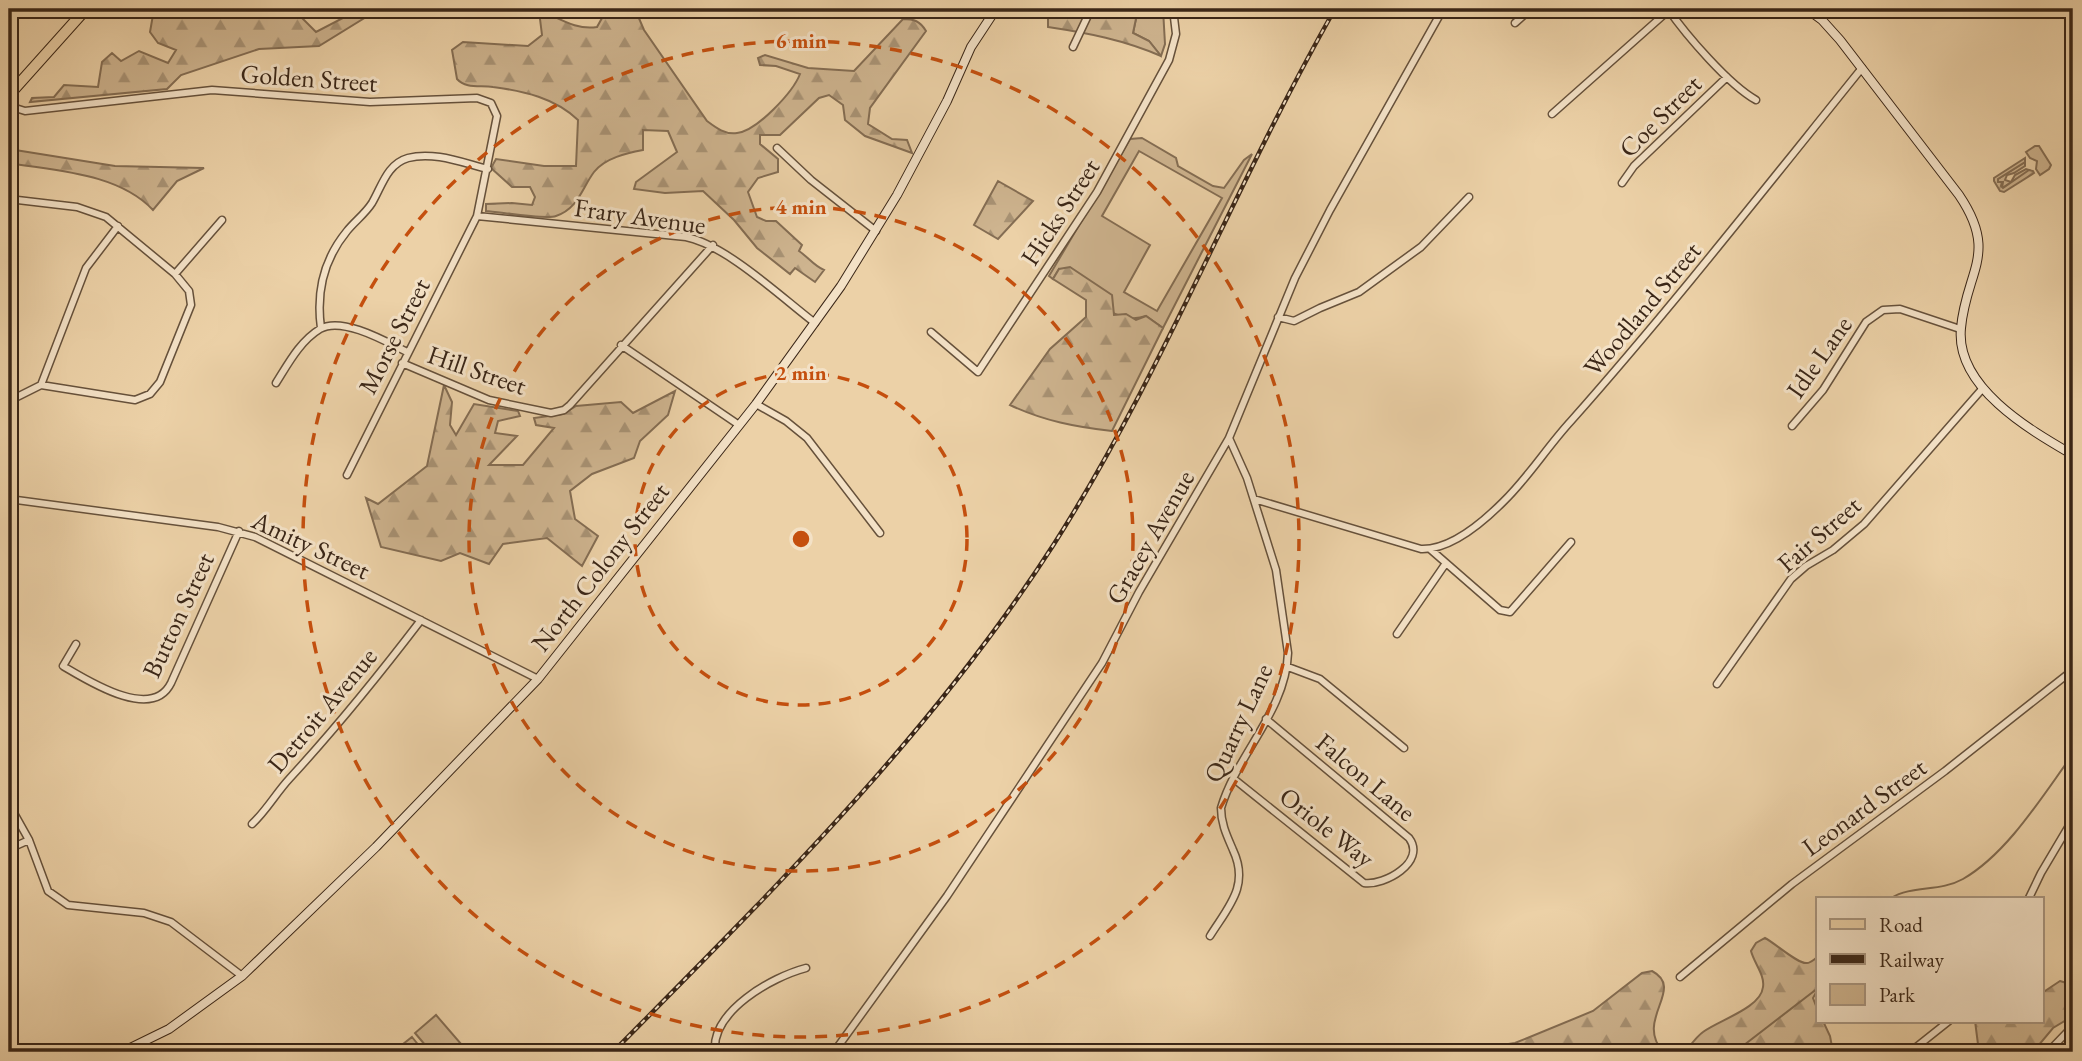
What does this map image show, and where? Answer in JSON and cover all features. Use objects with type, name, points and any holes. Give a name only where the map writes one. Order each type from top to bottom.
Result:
[{"type":"main road","points":[[9,94],[86,9]]},
{"type":"main road","name":"North Colony Street","points":[[122,1052],[169,1028],[242,976],[376,847],[538,679],[756,404],[815,323],[876,231],[936,123],[971,47],[996,9]]},
{"type":"main road","points":[[1807,9],[1832,29],[1959,195],[1973,219],[1978,231],[1979,254],[1961,329],[1967,363],[1983,388],[2022,423],[2073,455]]},
{"type":"street","points":[[1073,47],[1091,9]]},
{"type":"street","name":"Hicks Street","points":[[931,332],[978,372],[1097,192],[1164,71],[1175,44],[1173,9]]},
{"type":"street","name":"Gracey Avenue","points":[[834,1052],[932,918],[1112,646],[1145,581],[1229,438],[1295,278],[1330,210],[1443,9]]},
{"type":"street","points":[[1515,23],[1531,9]]},
{"type":"street","points":[[1552,114],[1668,10],[1727,77],[1745,94],[1756,100]]},
{"type":"street","name":"Woodland Street","points":[[1430,549],[1474,525],[1492,512],[1517,487],[1642,340],[1861,68]]},
{"type":"street","name":"Coe Street","points":[[1622,183],[1634,166],[1727,77]]},
{"type":"street","name":"Golden Street","points":[[9,106],[25,111],[210,90],[370,103],[484,99],[491,103],[497,116],[477,216]]},
{"type":"street","points":[[777,148],[811,180],[876,231]]},
{"type":"street","points":[[321,328],[321,286],[328,260],[348,229],[372,203],[388,172],[404,159],[425,154],[488,169]]},
{"type":"street","points":[[1278,317],[1294,321],[1359,292],[1421,247],[1469,197]]},
{"type":"street","points":[[9,199],[77,207],[106,217],[175,274],[189,291],[191,305],[160,382],[150,394],[135,400],[41,386],[9,401]]},
{"type":"street","name":"Frary Avenue","points":[[477,216],[686,237],[713,245],[815,323]]},
{"type":"street","name":"Morse Street","points":[[347,475],[477,216]]},
{"type":"street","points":[[175,274],[222,220]]},
{"type":"street","points":[[41,386],[86,268],[118,226]]},
{"type":"street","name":"Hill Street","points":[[402,363],[489,400],[551,413],[564,410],[713,245]]},
{"type":"street","name":"Idle Lane","points":[[1792,426],[1823,390],[1860,331],[1874,315],[1891,308],[1900,309],[1961,329]]},
{"type":"street","points":[[276,383],[302,344],[321,328],[348,326],[372,334],[407,352]]},
{"type":"street","points":[[621,345],[739,425]]},
{"type":"street","name":"Fair Street","points":[[1717,684],[1791,579],[1806,566],[1833,550],[1864,524],[1983,388]]},
{"type":"street","points":[[756,404],[786,421],[807,438],[880,533]]},
{"type":"street","name":"Quarry Lane","points":[[1210,936],[1233,900],[1240,882],[1240,866],[1221,816],[1224,799],[1282,688],[1288,667],[1279,580],[1254,499],[1229,438]]},
{"type":"street","name":"Amity Street","points":[[9,499],[239,531],[538,679]]},
{"type":"street","points":[[1254,499],[1413,548],[1430,549],[1500,610],[1510,612],[1572,542]]},
{"type":"street","name":"Button Street","points":[[76,644],[63,666],[99,687],[118,695],[153,698],[163,694],[168,689],[239,531]]},
{"type":"street","points":[[1397,634],[1446,563]]},
{"type":"street","name":"Detroit Avenue","points":[[252,824],[320,746],[421,620]]},
{"type":"street","points":[[1288,667],[1320,678],[1404,748]]},
{"type":"street","name":"Leonard Street","points":[[1680,977],[1792,884],[1955,764],[2073,670]]},
{"type":"street","name":"Falcon Lane","points":[[1266,719],[1409,838],[1415,855],[1412,861],[1399,870]]},
{"type":"street","name":"Oriole Way","points":[[1234,779],[1357,880],[1377,883],[1399,870]]},
{"type":"street","points":[[9,811],[15,815],[29,840],[48,891],[68,905],[144,914],[171,922],[242,976]]},
{"type":"street","points":[[2029,897],[2040,873],[2073,819]]},
{"type":"street","points":[[9,849],[29,840]]},
{"type":"street","points":[[715,1052],[715,1036],[719,1026],[734,1010],[773,981],[806,968]]},
{"type":"street","points":[[1910,1052],[1946,1023]]},
{"type":"street","points":[[2048,1052],[2073,1026]]},
{"type":"green space","points":[[154,9],[235,9],[250,17],[257,9],[306,9],[300,16],[316,32],[343,18],[349,9],[379,9],[319,46],[259,49],[181,75],[167,89],[30,102],[32,98],[54,97],[64,85],[98,87],[102,62],[112,53],[121,61],[139,51],[168,63],[176,50],[158,43],[150,32]]},
{"type":"green space","points":[[536,9],[573,25],[589,28],[597,27],[607,9],[635,9],[644,30],[707,121],[728,133],[745,131],[764,118],[782,100],[800,74],[776,66],[760,65],[758,58],[765,55],[808,68],[854,71],[903,19],[914,20],[926,31],[870,108],[868,124],[892,139],[907,140],[912,153],[865,136],[845,120],[843,105],[829,95],[819,98],[780,135],[760,135],[760,144],[778,159],[778,172],[758,178],[748,192],[757,217],[776,221],[802,245],[799,251],[824,270],[815,282],[795,268],[790,274],[757,248],[734,220],[703,191],[665,193],[634,189],[636,182],[677,152],[668,131],[643,130],[643,150],[604,163],[594,172],[575,203],[563,213],[542,217],[486,211],[486,204],[532,205],[535,197],[530,187],[512,187],[491,168],[496,159],[544,166],[576,166],[578,120],[569,112],[527,93],[469,85],[457,79],[452,50],[463,42],[528,46],[542,35],[539,11]]},
{"type":"green space","points":[[1048,9],[1138,9],[1133,33],[1149,41],[1161,56],[1106,38],[1048,27]]},
{"type":"green space","points":[[1138,9],[1163,9],[1165,44],[1161,56],[1149,41],[1133,33]]},
{"type":"green space","points":[[1142,138],[1176,158],[1178,166],[1213,186],[1224,188],[1244,160],[1252,154],[1163,328],[1146,316],[1134,318],[1110,311],[1059,269],[1053,279],[1049,276],[1130,139]],"holes":[[[1139,151],[1222,198],[1157,311],[1124,292],[1150,245],[1102,216]]]},
{"type":"green space","points":[[2039,146],[2051,165],[2040,175],[2036,169],[2037,161],[2030,158],[2026,152]]},
{"type":"green space","points":[[9,149],[115,166],[204,168],[177,181],[153,210],[139,198],[104,181],[9,163]]},
{"type":"green space","points":[[2025,158],[2025,162],[1998,179],[1998,182],[2002,182],[2003,188],[2029,170],[2034,173],[2004,192],[2000,191],[1994,178]]},
{"type":"green space","points":[[2025,162],[2025,166],[2007,175],[2005,180],[2011,182],[2015,175],[2029,170],[2026,173],[2002,188],[2003,182],[1998,182],[1998,179]]},
{"type":"green space","points":[[998,181],[1033,201],[998,239],[974,225]]},
{"type":"green space","points":[[1070,267],[1112,295],[1114,315],[1126,314],[1136,320],[1146,316],[1163,328],[1112,431],[1060,422],[1010,405],[1050,349],[1086,317],[1086,300],[1053,279],[1059,269]]},
{"type":"green space","points":[[444,385],[452,402],[450,425],[456,435],[474,404],[518,411],[520,416],[498,421],[495,433],[517,436],[489,465],[523,465],[554,428],[536,425],[534,418],[563,414],[576,406],[621,402],[633,413],[675,391],[668,415],[640,441],[634,458],[592,474],[570,491],[575,519],[598,536],[582,566],[547,538],[503,544],[489,564],[460,553],[441,561],[381,547],[366,498],[378,504],[427,466]]},
{"type":"green space","points":[[1765,938],[1803,963],[1816,958],[1816,993],[1813,998],[1816,1023],[1824,1023],[1833,1052],[1685,1052],[1703,1032],[1747,1007],[1761,994],[1762,978],[1751,951],[1756,943]]},
{"type":"green space","points":[[1652,971],[1661,978],[1664,987],[1654,1028],[1656,1040],[1663,1052],[1440,1052],[1456,1047],[1515,1043],[1593,1011],[1642,973]]},
{"type":"green space","points":[[2060,981],[2073,985],[2073,1016],[2053,1028],[2033,1052],[1979,1052],[1975,1023],[2044,1023],[2044,992]]},
{"type":"green space","points":[[436,1015],[468,1052],[431,1052],[415,1033]]},
{"type":"green space","points":[[412,1037],[424,1052],[393,1052]]},
{"type":"waterway","points":[[1893,897],[1908,891],[1954,883],[1979,868],[2010,839],[2073,754]]},
{"type":"waterway","points":[[1735,1052],[1816,990]]},
{"type":"railway","points":[[613,1052],[847,809],[903,746],[1007,614],[1054,544],[1130,413],[1264,142],[1335,9]]}]
